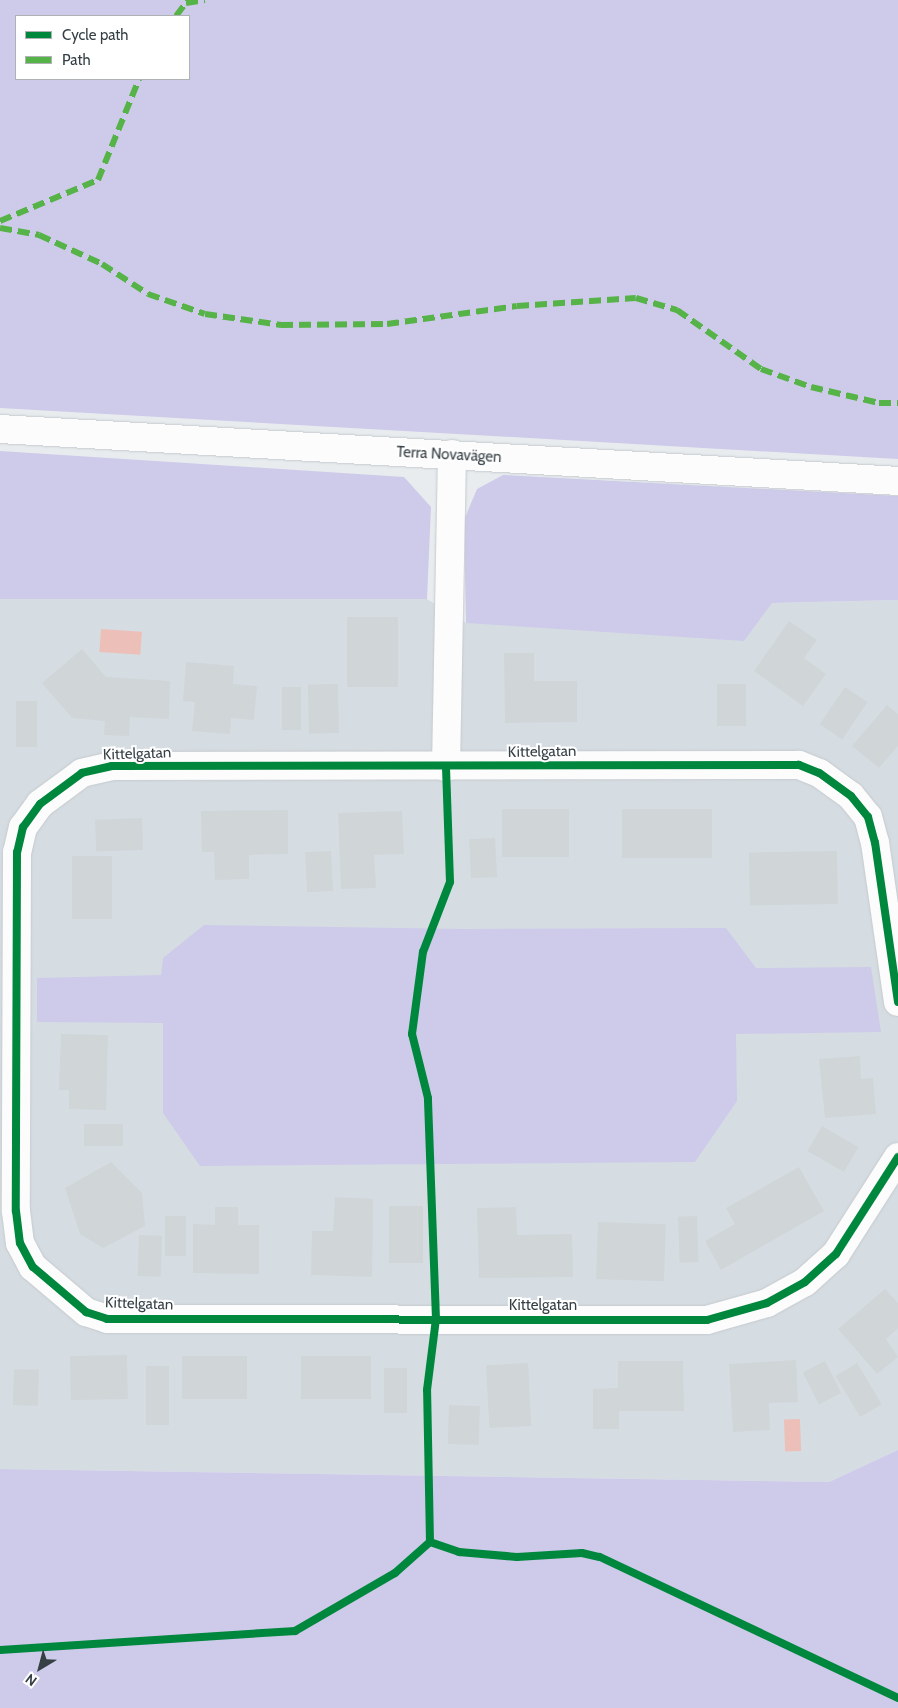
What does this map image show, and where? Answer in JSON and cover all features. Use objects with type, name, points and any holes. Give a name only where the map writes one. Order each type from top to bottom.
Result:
[{"type":"street","name":"Terra Novavägen","points":[[0,429],[898,481]]},
{"type":"street","points":[[446,767],[452,454]]},
{"type":"street","name":"Kittelgatan","points":[[898,1002],[875,843],[868,817],[851,796],[819,773],[799,765],[112,766],[82,773],[67,781],[40,804],[23,827],[17,852],[16,1211],[20,1243],[33,1267],[55,1288],[86,1312],[107,1319],[707,1320],[766,1303],[805,1282],[836,1254],[898,1157]]},
{"type":"shaded area","points":[[0,0],[898,0],[898,459],[0,408]]},
{"type":"shaded area","points":[[0,451],[404,477],[431,507],[427,599],[0,599]]},
{"type":"shaded area","points":[[503,475],[898,496],[898,600],[772,603],[744,641],[466,623],[464,520],[477,489]]},
{"type":"shaded area","points":[[0,599],[427,599],[466,623],[772,603],[898,600],[898,1450],[829,1482],[0,1469]]},
{"type":"shaded area","points":[[101,629],[142,632],[140,655],[99,652]]},
{"type":"shaded area","points":[[204,925],[464,929],[726,928],[756,968],[871,967],[881,1032],[736,1034],[737,1101],[695,1162],[200,1166],[163,1113],[163,1023],[37,1022],[37,978],[161,975],[163,958]]},
{"type":"shaded area","points":[[800,1419],[801,1451],[785,1452],[784,1420]]},
{"type":"shaded area","points":[[898,1450],[898,1708],[0,1708],[0,1469],[829,1482]]},
{"type":"building","points":[[347,617],[398,617],[398,687],[347,687]]},
{"type":"building","points":[[789,621],[817,640],[804,658],[826,674],[803,706],[754,671]]},
{"type":"building","points":[[82,649],[106,677],[170,681],[169,719],[130,717],[129,736],[104,735],[105,721],[72,718],[42,683]]},
{"type":"building","points":[[504,653],[534,653],[534,681],[577,681],[577,722],[505,723]]},
{"type":"building","points":[[186,662],[234,666],[233,684],[257,686],[254,720],[231,718],[230,734],[192,731],[195,702],[183,701]]},
{"type":"building","points":[[338,684],[339,733],[309,734],[308,685]]},
{"type":"building","points":[[717,684],[746,684],[746,726],[717,726]]},
{"type":"building","points":[[282,687],[301,687],[301,730],[282,730]]},
{"type":"building","points":[[845,687],[867,702],[842,739],[820,724]]},
{"type":"building","points":[[16,701],[37,701],[37,747],[16,747]]},
{"type":"building","points":[[887,705],[898,714],[898,746],[879,768],[852,746]]},
{"type":"building","points":[[502,809],[569,809],[569,857],[502,857]]},
{"type":"building","points":[[622,809],[712,809],[712,858],[622,858]]},
{"type":"building","points":[[288,810],[288,854],[249,855],[249,879],[215,880],[214,852],[202,852],[201,811]]},
{"type":"building","points":[[402,811],[404,854],[374,855],[376,888],[341,889],[338,813]]},
{"type":"building","points":[[142,818],[143,850],[96,852],[95,820]]},
{"type":"building","points":[[495,838],[497,877],[471,878],[469,839]]},
{"type":"building","points":[[331,851],[333,891],[307,892],[305,852]]},
{"type":"building","points":[[837,851],[838,904],[750,906],[749,853]]},
{"type":"building","points":[[72,856],[112,856],[112,919],[72,919]]},
{"type":"building","points":[[61,1034],[108,1035],[106,1110],[69,1109],[69,1090],[59,1090]]},
{"type":"building","points":[[860,1056],[861,1079],[873,1078],[876,1114],[825,1118],[819,1059]]},
{"type":"building","points":[[84,1124],[123,1124],[123,1146],[84,1146]]},
{"type":"building","points":[[822,1126],[858,1147],[844,1172],[808,1151]]},
{"type":"building","points":[[111,1162],[142,1193],[145,1226],[103,1248],[80,1234],[65,1188]]},
{"type":"building","points":[[799,1167],[824,1211],[721,1270],[705,1241],[735,1224],[726,1208]]},
{"type":"building","points":[[335,1197],[373,1199],[372,1277],[311,1275],[312,1231],[333,1231]]},
{"type":"building","points":[[389,1206],[423,1206],[423,1263],[389,1263]]},
{"type":"building","points":[[215,1207],[238,1207],[238,1225],[259,1225],[259,1274],[193,1273],[193,1224],[215,1225]]},
{"type":"building","points":[[516,1207],[517,1235],[572,1234],[573,1277],[479,1278],[477,1208]]},
{"type":"building","points":[[165,1216],[186,1216],[186,1256],[165,1256]]},
{"type":"building","points":[[697,1216],[699,1262],[680,1263],[678,1217]]},
{"type":"building","points":[[598,1222],[666,1224],[664,1281],[596,1279]]},
{"type":"building","points":[[139,1235],[162,1236],[161,1277],[138,1276]]},
{"type":"building","points":[[885,1289],[898,1303],[898,1328],[886,1339],[898,1357],[877,1374],[838,1329]]},
{"type":"building","points":[[127,1355],[128,1399],[71,1400],[70,1356]]},
{"type":"building","points":[[182,1356],[247,1356],[247,1399],[182,1399]]},
{"type":"building","points":[[301,1356],[371,1356],[371,1399],[301,1399]]},
{"type":"building","points":[[796,1360],[798,1402],[769,1403],[770,1430],[733,1432],[729,1364]]},
{"type":"building","points":[[618,1361],[683,1361],[684,1411],[619,1411],[619,1429],[593,1429],[593,1389],[618,1388]]},
{"type":"building","points":[[825,1361],[841,1393],[819,1404],[803,1372]]},
{"type":"building","points":[[528,1363],[531,1426],[489,1428],[486,1365]]},
{"type":"building","points":[[857,1363],[882,1404],[860,1417],[836,1376]]},
{"type":"building","points":[[146,1366],[169,1366],[169,1425],[146,1425]]},
{"type":"building","points":[[384,1368],[407,1368],[407,1413],[384,1413]]},
{"type":"building","points":[[14,1369],[39,1370],[38,1406],[13,1405]]},
{"type":"building","points":[[449,1405],[480,1406],[479,1445],[448,1444]]},
{"type":"marked path","points":[[177,15],[188,0]]},
{"type":"marked path","points":[[186,3],[205,0]]},
{"type":"marked path","points":[[0,221],[98,180],[139,80]]},
{"type":"marked path","points":[[0,228],[39,235],[102,264],[148,294],[205,314],[281,325],[387,324],[517,306],[636,298],[677,310],[761,369],[811,387],[879,403],[898,403]]},
{"type":"cycle path","points":[[898,1002],[875,843],[868,817],[851,796],[819,773],[799,765],[112,766],[82,773],[40,804],[23,827],[17,852],[16,1211],[20,1243],[33,1267],[86,1312],[107,1319],[707,1320],[767,1303],[805,1282],[836,1254],[898,1157]]},
{"type":"cycle path","points":[[0,1650],[295,1631],[395,1573],[430,1542],[427,1390],[436,1319],[428,1098],[412,1034],[423,952],[450,882],[446,767]]},
{"type":"cycle path","points":[[430,1542],[459,1552],[517,1557],[582,1553],[600,1557],[898,1698]]}]
